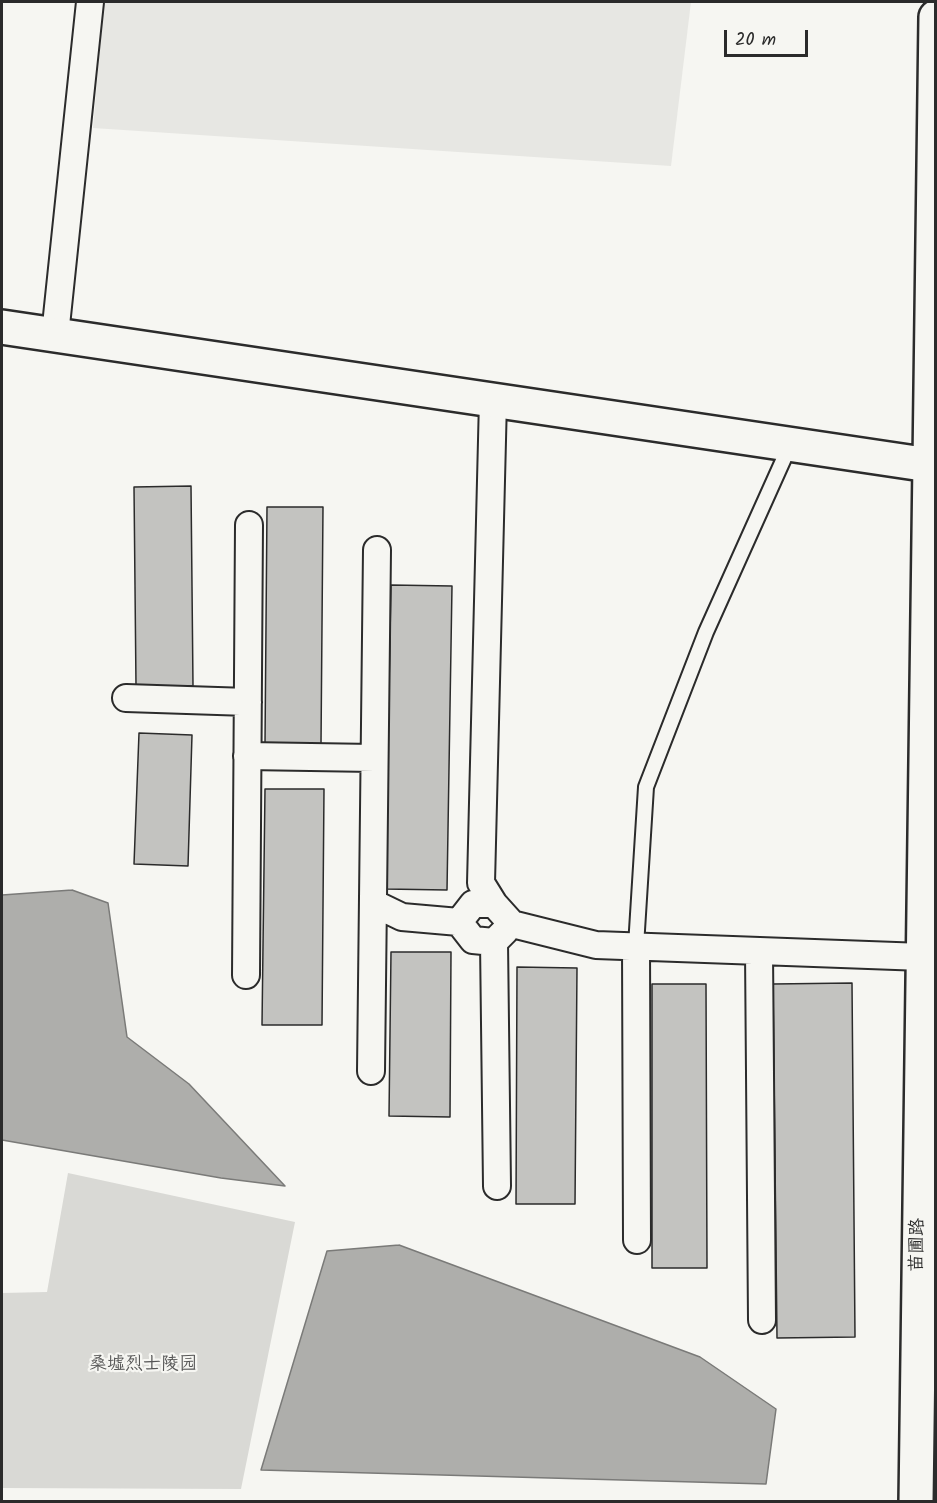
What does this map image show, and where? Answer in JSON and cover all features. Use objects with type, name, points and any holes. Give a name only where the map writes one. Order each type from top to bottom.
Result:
[{"type":"street","points":[[55,335],[90,2]]},
{"type":"street","name":"苗圃路","points":[[916,1502],[927,1250],[923,957],[932,466],[936,17]]},
{"type":"street","points":[[2,327],[932,466]]},
{"type":"street","points":[[493,400],[481,883],[494,904],[512,924],[596,945],[923,957]]},
{"type":"street","points":[[246,975],[249,525]]},
{"type":"street","points":[[371,1071],[377,550]]},
{"type":"street","points":[[126,698],[248,702]]},
{"type":"street","points":[[247,756],[374,758]]},
{"type":"street","points":[[373,903],[402,917],[459,922],[473,940],[494,942]]},
{"type":"street","points":[[459,922],[473,904],[494,904]]},
{"type":"street","points":[[497,1186],[494,942],[512,924]]},
{"type":"street","points":[[636,946],[637,1240]]},
{"type":"street","points":[[759,951],[762,1320]]},
{"type":"lane","points":[[636,946],[646,787],[706,632],[790,445]]},
{"type":"shaded area","points":[[104,2],[691,2],[671,166],[93,128]]},
{"type":"shaded area","points":[[72,890],[108,903],[127,1037],[189,1084],[285,1186],[221,1178],[2,1140],[2,895]]},
{"type":"shaded area","points":[[399,1245],[700,1357],[776,1409],[766,1484],[261,1470],[327,1251]]},
{"type":"green space","name":"桑墟烈士陵园","points":[[68,1173],[295,1222],[241,1489],[2,1488],[2,1293],[47,1292]]},
{"type":"building","points":[[191,486],[193,686],[136,686],[134,487]]},
{"type":"building","points":[[267,507],[323,507],[321,744],[265,743]]},
{"type":"building","points":[[391,585],[452,586],[447,890],[385,889]]},
{"type":"building","points":[[139,733],[192,735],[188,866],[134,864]]},
{"type":"building","points":[[265,789],[324,789],[322,1025],[262,1025]]},
{"type":"building","points":[[391,952],[451,952],[450,1117],[389,1116]]},
{"type":"building","points":[[517,967],[577,968],[575,1204],[516,1204]]},
{"type":"building","points":[[852,983],[855,1337],[777,1338],[773,984]]},
{"type":"building","points":[[652,984],[706,984],[707,1268],[652,1268]]}]
